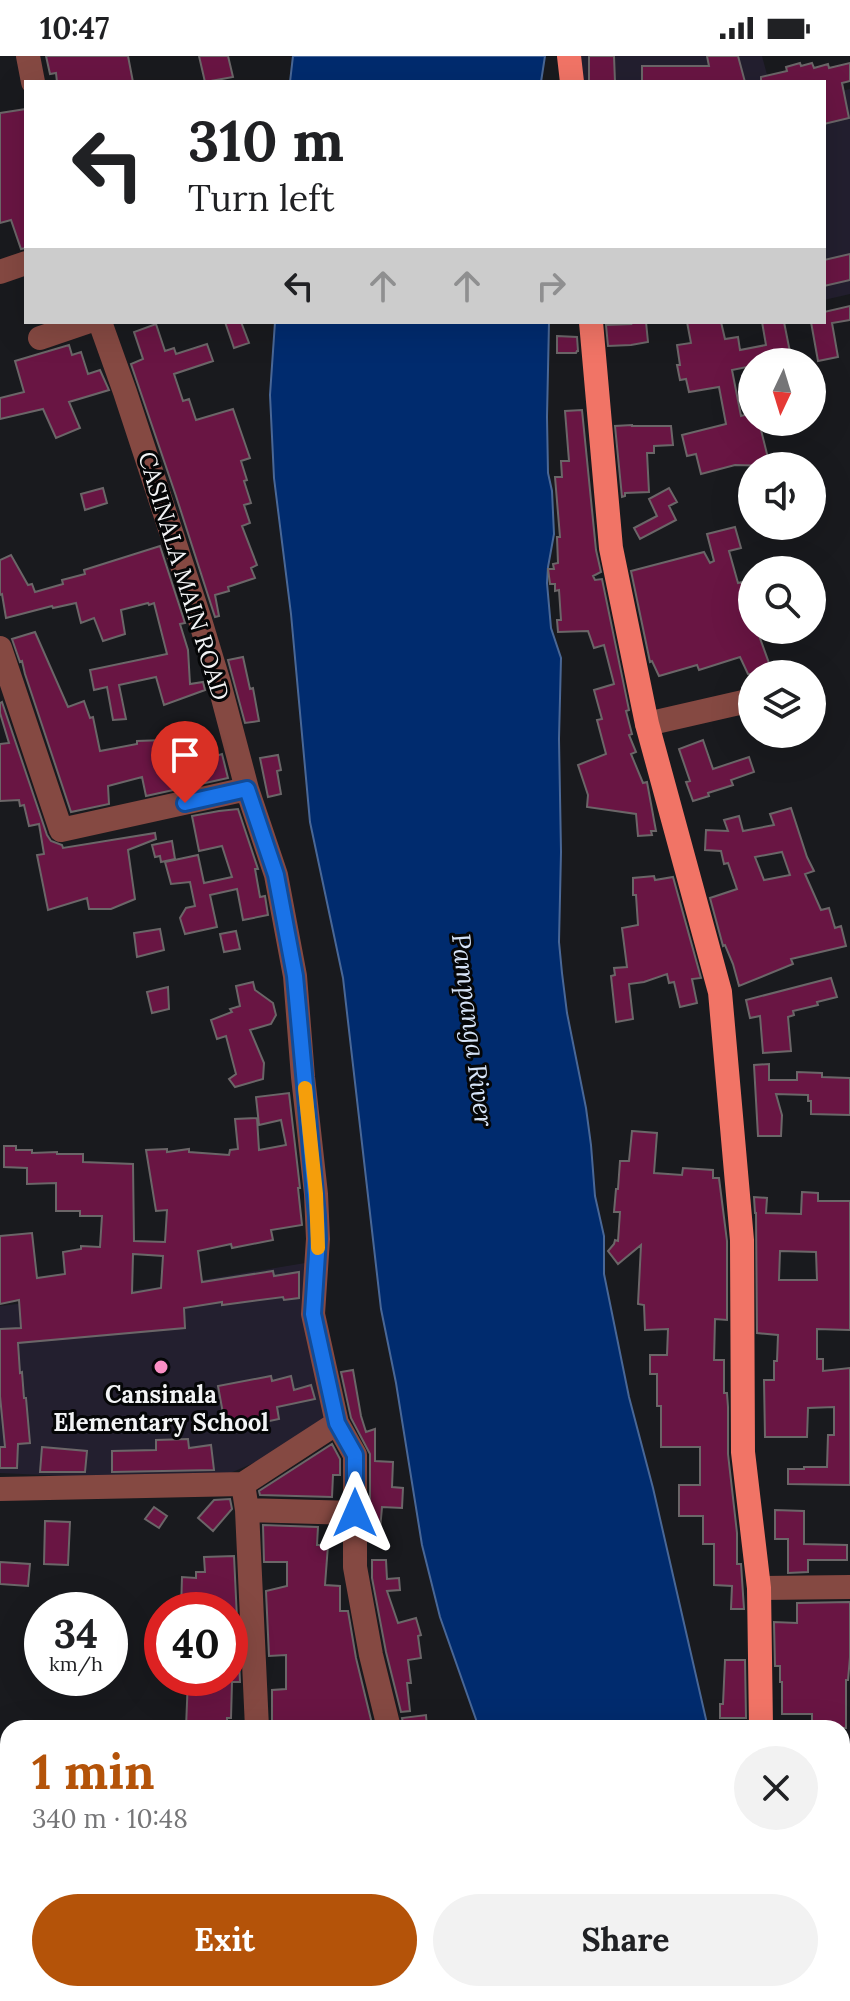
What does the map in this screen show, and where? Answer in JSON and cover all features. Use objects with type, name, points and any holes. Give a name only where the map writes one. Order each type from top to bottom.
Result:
[{"type":"main road","points":[[569,56],[572,80]]},
{"type":"main road","points":[[591,324],[611,548],[647,724],[720,992],[742,1240],[743,1452],[759,1588],[761,1720]]},
{"type":"street","points":[[28,56],[33,80]]},
{"type":"street","points":[[0,272],[24,264]]},
{"type":"street","points":[[40,338],[81,324]]},
{"type":"street","name":"CASINALA MAIN ROAD","points":[[101,324],[200,620],[247,789],[276,875],[295,976],[318,1224],[313,1314],[337,1423],[355,1455],[355,1567],[387,1720]]},
{"type":"street","points":[[0,648],[61,830],[247,789]]},
{"type":"street","points":[[647,724],[738,703]]},
{"type":"street","points":[[0,1489],[243,1484],[337,1423]]},
{"type":"street","points":[[243,1484],[247,1510],[257,1720]]},
{"type":"street","points":[[247,1510],[355,1513]]},
{"type":"street","points":[[759,1588],[850,1587]]},
{"type":"shaded area","points":[[574,56],[762,56],[768,80],[576,80]]},
{"type":"shaded area","points":[[850,89],[850,294],[826,300],[826,95]]},
{"type":"shaded area","name":"Cansinala Elementary School","points":[[305,1263],[333,1420],[282,1451],[228,1474],[65,1476],[0,1473],[0,1306],[159,1287]]},
{"type":"water","points":[[293,56],[545,56],[541,80],[290,80]]},
{"type":"water","name":"Pampanga River","points":[[275,324],[549,324],[548,473],[554,534],[547,583],[551,628],[561,658],[559,942],[562,973],[586,1108],[595,1196],[604,1236],[604,1274],[629,1397],[706,1720],[476,1720],[440,1617],[422,1545],[381,1309],[343,978],[310,822],[291,614],[274,478],[270,395]]},
{"type":"building","points":[[46,56],[128,56],[133,80],[57,80],[56,73],[50,74]]},
{"type":"building","points":[[199,56],[228,56],[233,77],[205,80]]},
{"type":"building","points":[[589,56],[614,56],[615,80],[589,80]]},
{"type":"building","points":[[707,56],[738,56],[744,80],[642,80],[642,66],[709,66]]},
{"type":"building","points":[[812,63],[814,68],[828,64],[829,68],[850,63],[850,81],[842,83],[849,118],[826,124],[826,80],[761,80],[761,77],[787,71],[786,67]]},
{"type":"building","points":[[24,109],[24,248],[21,249],[11,220],[0,223],[0,113]]},
{"type":"building","points":[[850,254],[850,280],[826,286],[826,260]]},
{"type":"building","points":[[850,306],[850,320],[832,323],[838,357],[826,359],[826,348],[816,348],[811,324],[826,324],[826,312]]},
{"type":"building","points":[[156,324],[165,351],[174,348],[176,354],[207,344],[213,361],[174,374],[183,401],[189,399],[196,420],[233,409],[250,458],[241,461],[251,503],[244,505],[250,523],[242,526],[257,565],[251,568],[255,578],[215,595],[219,616],[215,617],[131,364],[143,359],[134,332]]},
{"type":"building","points":[[226,324],[242,324],[249,343],[234,348]]},
{"type":"building","points":[[646,324],[648,342],[608,346],[606,325]]},
{"type":"building","points":[[687,324],[721,324],[725,339],[738,337],[738,369],[732,370],[738,401],[738,436],[762,436],[766,452],[738,452],[738,465],[701,474],[696,454],[687,456],[682,435],[726,424],[719,387],[689,392],[686,379],[680,380],[677,345],[691,343]]},
{"type":"building","points":[[762,324],[784,324],[789,348],[750,348],[766,345]]},
{"type":"building","points":[[557,336],[577,337],[578,351],[557,353]]},
{"type":"building","points":[[69,345],[72,355],[81,352],[88,374],[100,370],[109,390],[69,402],[80,428],[56,438],[43,409],[0,419],[0,398],[24,392],[15,361]]},
{"type":"building","points":[[582,410],[596,550],[601,572],[593,576],[595,580],[602,579],[629,710],[626,711],[632,734],[629,735],[636,752],[631,754],[643,783],[647,782],[656,831],[651,831],[652,835],[638,836],[636,814],[587,807],[588,795],[578,765],[606,754],[597,720],[602,719],[594,690],[614,684],[604,645],[594,648],[588,631],[558,632],[557,620],[561,620],[559,590],[555,591],[555,584],[550,584],[548,569],[554,569],[553,564],[558,563],[557,537],[560,537],[555,477],[562,477],[561,461],[569,461],[565,411]]},
{"type":"building","points":[[615,426],[671,426],[673,445],[654,446],[654,453],[647,453],[649,492],[625,493],[622,497]]},
{"type":"building","points":[[103,488],[107,503],[85,510],[81,494]]},
{"type":"building","points":[[669,488],[677,502],[669,506],[676,520],[640,539],[634,528],[657,516],[649,499]]},
{"type":"building","points":[[735,527],[741,548],[729,551],[738,583],[738,644],[762,644],[768,660],[741,660],[740,657],[699,670],[697,665],[659,676],[650,662],[631,571],[704,552],[710,563],[714,561],[707,534]]},
{"type":"building","points":[[160,546],[185,623],[180,624],[188,650],[190,684],[203,682],[205,690],[164,705],[156,677],[119,685],[126,719],[113,720],[107,687],[94,690],[90,670],[167,654],[154,603],[121,610],[125,634],[103,641],[94,618],[81,623],[76,603],[6,618],[0,595],[0,560],[11,555],[35,592],[63,584],[62,580],[85,574],[84,570]]},
{"type":"building","points":[[35,632],[68,707],[84,701],[90,718],[93,717],[100,751],[137,744],[137,741],[164,740],[165,746],[215,742],[216,756],[222,754],[228,778],[146,796],[142,777],[108,786],[109,804],[71,812],[12,639]]},
{"type":"building","points":[[243,657],[259,721],[245,723],[228,660]]},
{"type":"building","points":[[2,702],[51,841],[63,848],[155,833],[156,839],[128,850],[135,899],[111,909],[89,909],[87,898],[48,910],[37,855],[44,854],[39,824],[29,826],[24,805],[20,806],[19,800],[0,801],[0,744],[9,743],[0,713]]},
{"type":"building","points":[[703,740],[713,769],[749,757],[754,772],[731,780],[733,785],[693,801],[679,749]]},
{"type":"building","points":[[278,755],[281,794],[268,797],[260,758]]},
{"type":"building","points":[[791,808],[814,871],[805,874],[821,910],[829,908],[835,928],[841,926],[846,946],[791,959],[793,964],[739,986],[733,964],[723,946],[710,898],[737,889],[721,851],[705,850],[706,830],[728,831],[724,820],[739,816],[743,831],[774,825],[770,814]],"holes":[[[782,852],[790,875],[764,880],[755,857]]]},
{"type":"building","points":[[238,809],[258,869],[255,869],[260,897],[265,896],[268,915],[243,920],[237,889],[210,895],[217,927],[185,934],[180,918],[186,908],[195,906],[190,882],[171,884],[165,862],[198,855],[204,883],[232,877],[222,846],[199,851],[192,816]]},
{"type":"building","points":[[172,841],[175,859],[161,862],[160,856],[155,857],[152,845]]},
{"type":"building","points":[[654,876],[655,880],[673,877],[701,978],[692,979],[697,1003],[680,1007],[674,982],[669,983],[667,974],[629,984],[633,1019],[616,1022],[611,976],[615,975],[614,968],[627,967],[622,928],[638,925],[633,878]]},
{"type":"building","points":[[160,929],[164,950],[137,957],[134,933]]},
{"type":"building","points":[[236,931],[240,949],[224,952],[220,934]]},
{"type":"building","points":[[831,978],[837,997],[793,1011],[794,1015],[788,1017],[791,1051],[763,1053],[760,1016],[750,1018],[746,1000]]},
{"type":"building","points":[[253,982],[255,990],[273,1003],[276,1015],[271,1024],[250,1030],[264,1063],[263,1079],[235,1087],[229,1079],[236,1074],[226,1036],[217,1039],[211,1020],[240,1006],[236,986]]},
{"type":"building","points":[[168,987],[169,1009],[152,1013],[147,992]]},
{"type":"building","points":[[769,1064],[769,1080],[797,1080],[797,1072],[850,1078],[850,1115],[811,1114],[808,1095],[776,1094],[782,1115],[781,1136],[758,1136],[754,1065]]},
{"type":"building","points":[[289,1093],[302,1225],[271,1230],[273,1240],[198,1251],[202,1282],[273,1271],[274,1276],[299,1272],[299,1298],[284,1300],[283,1297],[222,1305],[222,1302],[184,1308],[185,1328],[18,1343],[30,1443],[18,1444],[17,1468],[0,1468],[0,1447],[5,1447],[0,1396],[0,1329],[21,1328],[19,1300],[0,1304],[0,1236],[32,1233],[37,1278],[65,1274],[63,1252],[81,1249],[81,1246],[100,1247],[102,1216],[80,1216],[80,1211],[56,1211],[56,1183],[27,1184],[27,1168],[4,1167],[4,1146],[32,1150],[32,1153],[83,1154],[83,1162],[133,1164],[134,1241],[165,1242],[167,1210],[156,1211],[146,1150],[167,1149],[167,1152],[189,1149],[189,1152],[229,1155],[230,1150],[238,1149],[235,1119],[257,1118],[259,1150],[286,1145],[281,1120],[259,1125],[256,1097]],"holes":[[[133,1254],[163,1256],[161,1288],[132,1293]]]},
{"type":"building","points":[[632,1131],[657,1133],[654,1173],[682,1175],[683,1168],[713,1170],[713,1178],[719,1178],[727,1241],[727,1320],[715,1319],[714,1360],[724,1360],[728,1454],[744,1609],[731,1609],[732,1586],[714,1585],[714,1544],[703,1544],[703,1516],[679,1516],[679,1485],[700,1485],[700,1447],[661,1447],[661,1406],[657,1406],[657,1374],[650,1374],[650,1355],[667,1355],[668,1329],[645,1330],[644,1305],[638,1304],[641,1245],[618,1264],[608,1251],[615,1240],[618,1241],[620,1212],[614,1212],[616,1189],[620,1161],[629,1161]]},
{"type":"building","points":[[802,1192],[818,1193],[818,1201],[850,1201],[850,1330],[817,1329],[817,1359],[823,1359],[823,1371],[850,1368],[850,1485],[788,1484],[788,1469],[827,1467],[828,1435],[834,1435],[834,1407],[808,1408],[807,1437],[765,1437],[764,1380],[774,1380],[778,1335],[757,1333],[754,1197],[767,1198],[766,1213],[801,1214]],"holes":[[[780,1251],[816,1252],[817,1280],[779,1280]]]},
{"type":"building","points":[[353,1370],[366,1432],[375,1429],[375,1461],[393,1462],[392,1487],[403,1488],[402,1508],[382,1507],[379,1541],[370,1540],[370,1454],[351,1418],[341,1372]]},
{"type":"building","points":[[271,1376],[272,1381],[291,1376],[294,1390],[311,1385],[315,1399],[277,1407],[279,1419],[226,1430],[218,1386]]},
{"type":"building","points":[[188,1439],[189,1448],[211,1445],[214,1470],[112,1472],[112,1451],[156,1450],[156,1440]]},
{"type":"building","points":[[332,1444],[340,1459],[340,1475],[333,1475],[332,1497],[260,1495],[259,1491]]},
{"type":"building","points":[[42,1447],[87,1451],[85,1472],[40,1472]]},
{"type":"building","points":[[230,1499],[232,1509],[213,1531],[198,1518],[214,1500]]},
{"type":"building","points":[[154,1507],[167,1516],[159,1528],[145,1519]]},
{"type":"building","points":[[775,1510],[804,1511],[804,1544],[847,1545],[847,1560],[808,1560],[808,1572],[788,1573],[788,1539],[775,1539]]},
{"type":"building","points":[[45,1521],[70,1522],[68,1565],[44,1564]]},
{"type":"building","points":[[263,1525],[318,1527],[317,1545],[328,1545],[325,1585],[340,1586],[340,1611],[348,1611],[371,1720],[272,1720],[272,1690],[286,1689],[286,1655],[269,1656],[266,1591],[287,1586],[287,1562],[264,1562]]},
{"type":"building","points":[[234,1556],[236,1592],[182,1592],[182,1577],[196,1578],[196,1572],[205,1572],[204,1557]]},
{"type":"building","points":[[372,1560],[386,1560],[387,1579],[399,1578],[400,1590],[387,1591],[398,1623],[416,1618],[421,1635],[418,1636],[421,1658],[408,1660],[410,1711],[401,1712],[386,1652],[372,1578]]},
{"type":"building","points":[[0,1562],[30,1564],[28,1586],[0,1584]]},
{"type":"building","points":[[850,1602],[846,1720],[812,1720],[812,1714],[782,1714],[780,1666],[775,1666],[774,1622],[797,1623],[797,1603]]},
{"type":"building","points":[[725,1660],[745,1660],[746,1718],[720,1718]]},
{"type":"building","points":[[187,1696],[232,1696],[231,1718],[186,1720]]},
{"type":"building","points":[[426,1715],[426,1720],[402,1720]]},
{"type":"slow traffic","points":[[305,1088],[318,1248]]},
{"type":"place","name":"Cansinala Elementary School","points":[[161,1367]]},
{"type":"route","points":[[185,803],[247,789],[276,875],[295,976],[316,1194],[318,1239],[313,1314],[337,1423],[355,1455],[355,1513]]}]
